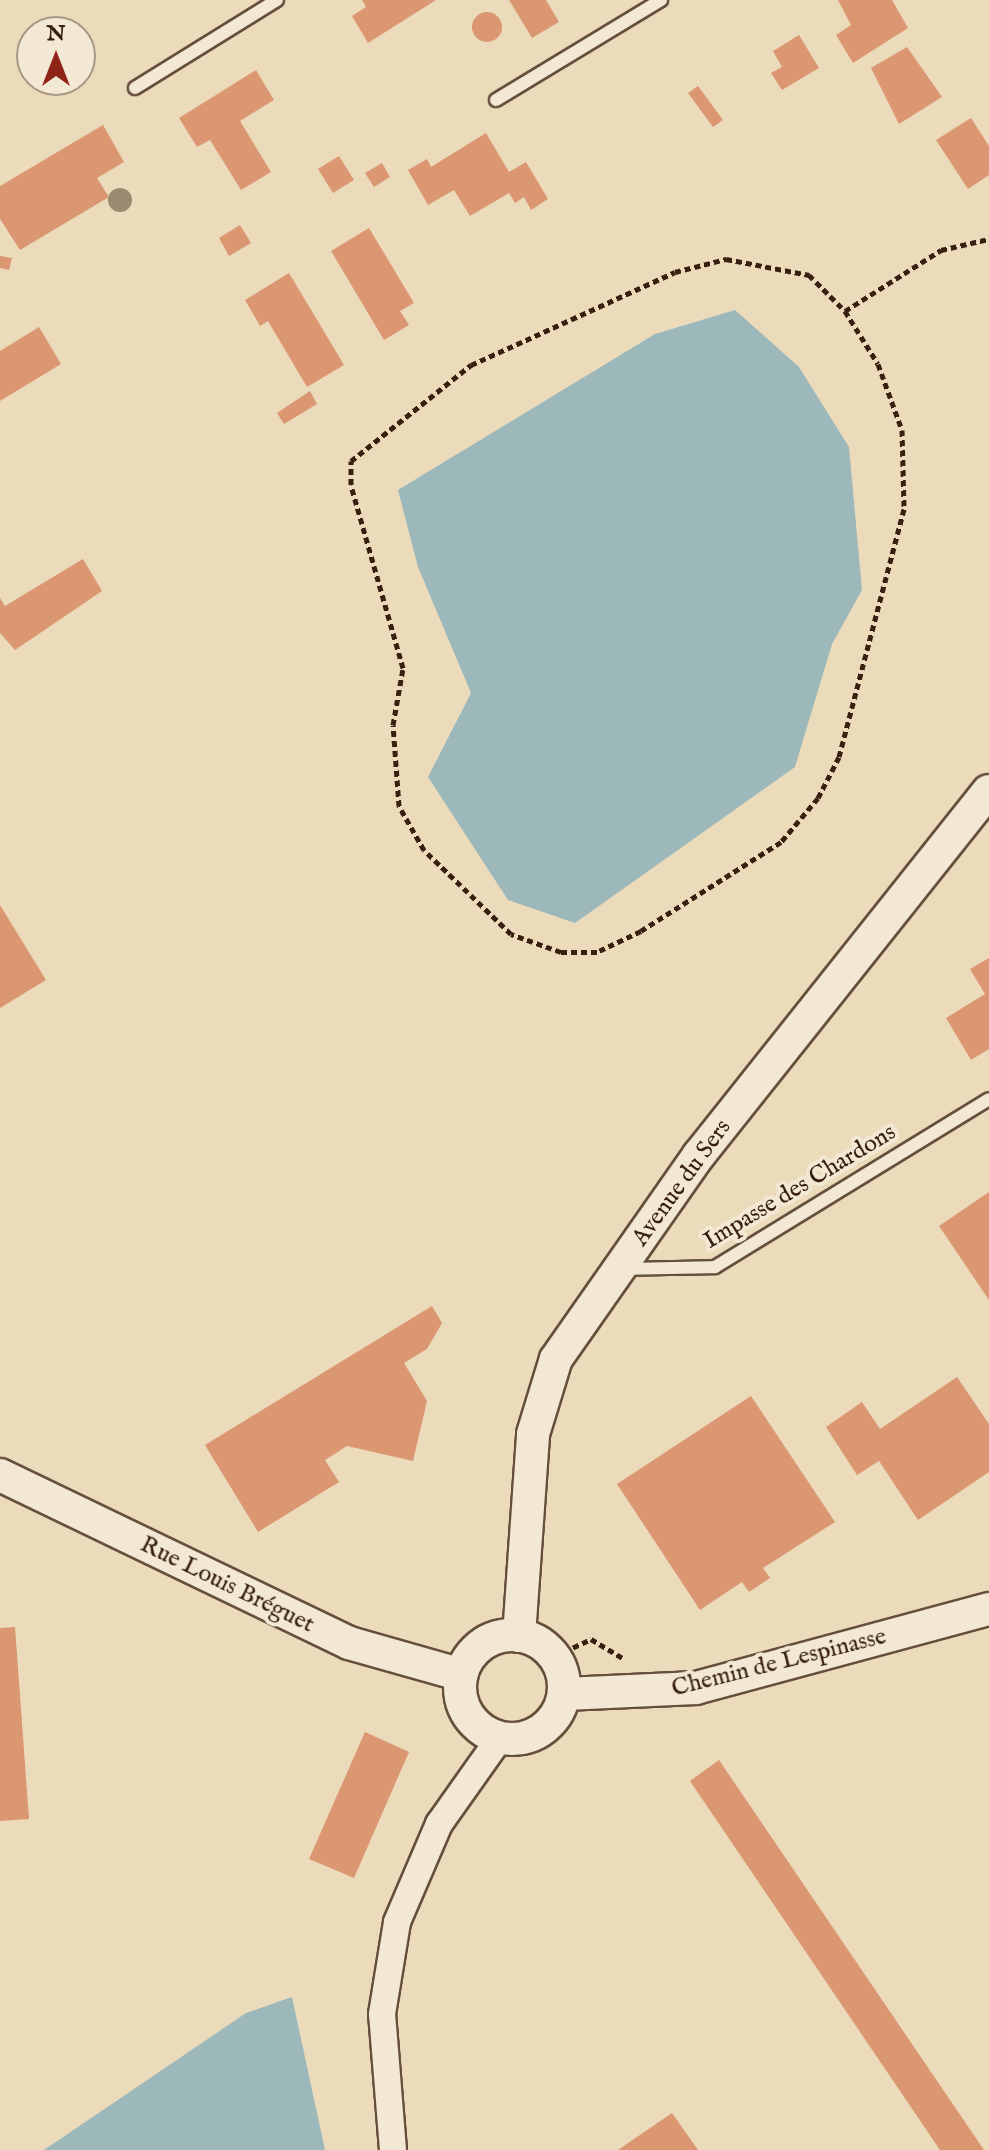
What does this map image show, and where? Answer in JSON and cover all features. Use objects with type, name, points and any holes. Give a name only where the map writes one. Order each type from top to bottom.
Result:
[{"type":"street","name":"Avenue du Sers","points":[[519,1636],[540,1393],[578,1320],[620,1269],[699,1155],[989,791]]},
{"type":"street","name":"Rue Louis Bréguet","points":[[0,1475],[349,1643],[462,1675]]},
{"type":"street","name":"Chemin de Lespinasse","points":[[565,1694],[696,1688],[989,1609]]},
{"type":"street","points":[[519,1636],[555,1656],[565,1694],[558,1714],[538,1733],[500,1738],[464,1709],[462,1675],[489,1640],[519,1636]]},
{"type":"street","points":[[393,2150],[382,2014],[397,1922],[439,1824],[500,1738]]},
{"type":"lane","points":[[135,88],[277,0]]},
{"type":"lane","points":[[496,100],[661,0]]},
{"type":"lane","name":"Impasse des Chardons","points":[[620,1269],[715,1267],[989,1099]]},
{"type":"path","points":[[845,311],[941,250],[989,239]]},
{"type":"path","points":[[726,259],[775,265],[809,275],[845,311],[878,364],[902,430],[904,509],[839,757],[818,798],[781,842],[597,952],[561,952],[511,934],[424,850],[399,806],[393,725],[403,668],[351,485],[351,461],[387,425],[471,365],[675,272],[726,259]]},
{"type":"water","points":[[735,310],[799,367],[849,447],[862,590],[832,644],[795,767],[575,923],[508,900],[428,777],[471,693],[418,567],[398,490],[655,334]]},
{"type":"water","points":[[292,1997],[325,2150],[44,2150],[246,2013]]},
{"type":"building","points":[[362,0],[436,0],[368,43],[352,16],[366,7]]},
{"type":"building","points":[[509,0],[546,0],[559,22],[532,38]]},
{"type":"building","points":[[838,0],[892,0],[908,28],[853,63],[836,35],[851,25]]},
{"type":"building","points":[[487,12],[498,16],[502,27],[498,38],[487,42],[476,38],[472,27],[476,16]]},
{"type":"building","points":[[799,35],[819,68],[782,90],[771,73],[782,67],[773,51]]},
{"type":"building","points":[[907,47],[942,97],[899,124],[871,68]]},
{"type":"building","points":[[256,70],[274,100],[240,121],[271,172],[241,190],[210,140],[197,147],[179,118]]},
{"type":"building","points":[[698,86],[723,120],[713,127],[688,93]]},
{"type":"building","points":[[971,118],[989,146],[989,175],[968,189],[936,140]]},
{"type":"building","points":[[103,125],[124,162],[97,178],[109,197],[20,250],[0,219],[0,186]]},
{"type":"building","points":[[486,133],[509,172],[526,162],[548,199],[531,210],[524,197],[515,203],[509,193],[470,216],[454,190],[428,205],[408,170],[427,159],[431,167]]},
{"type":"building","points":[[339,156],[354,180],[333,193],[318,169]]},
{"type":"building","points":[[382,163],[390,177],[374,187],[365,173]]},
{"type":"building","points":[[240,225],[251,243],[229,256],[219,238]]},
{"type":"building","points":[[369,228],[414,303],[400,311],[409,325],[384,340],[331,251]]},
{"type":"building","points":[[0,256],[12,258],[9,270],[0,268]]},
{"type":"building","points":[[289,273],[344,365],[307,387],[268,321],[260,326],[245,300]]},
{"type":"building","points":[[39,327],[61,364],[0,401],[0,351]]},
{"type":"building","points":[[310,391],[317,404],[284,424],[277,413]]},
{"type":"building","points":[[83,559],[102,591],[15,650],[0,633],[0,598],[5,606]]},
{"type":"building","points":[[0,905],[46,980],[0,1008]]},
{"type":"building","points":[[989,958],[989,1049],[971,1060],[946,1018],[985,994],[970,969]]},
{"type":"building","points":[[989,1192],[989,1300],[939,1226]]},
{"type":"building","points":[[432,1306],[442,1323],[427,1349],[404,1363],[427,1401],[413,1461],[347,1446],[325,1460],[339,1482],[258,1532],[205,1445]]},
{"type":"building","points":[[957,1377],[989,1424],[989,1472],[918,1520],[879,1461],[857,1475],[826,1427],[862,1402],[880,1429]]},
{"type":"building","points":[[751,1396],[835,1522],[763,1568],[770,1578],[749,1592],[742,1582],[700,1610],[617,1484]]},
{"type":"building","points":[[15,1627],[29,1819],[0,1821],[0,1628]]},
{"type":"building","points":[[365,1732],[409,1752],[354,1878],[309,1859]]},
{"type":"building","points":[[719,1760],[984,2150],[940,2150],[690,1781]]},
{"type":"building","points":[[672,2113],[698,2150],[618,2150]]}]
